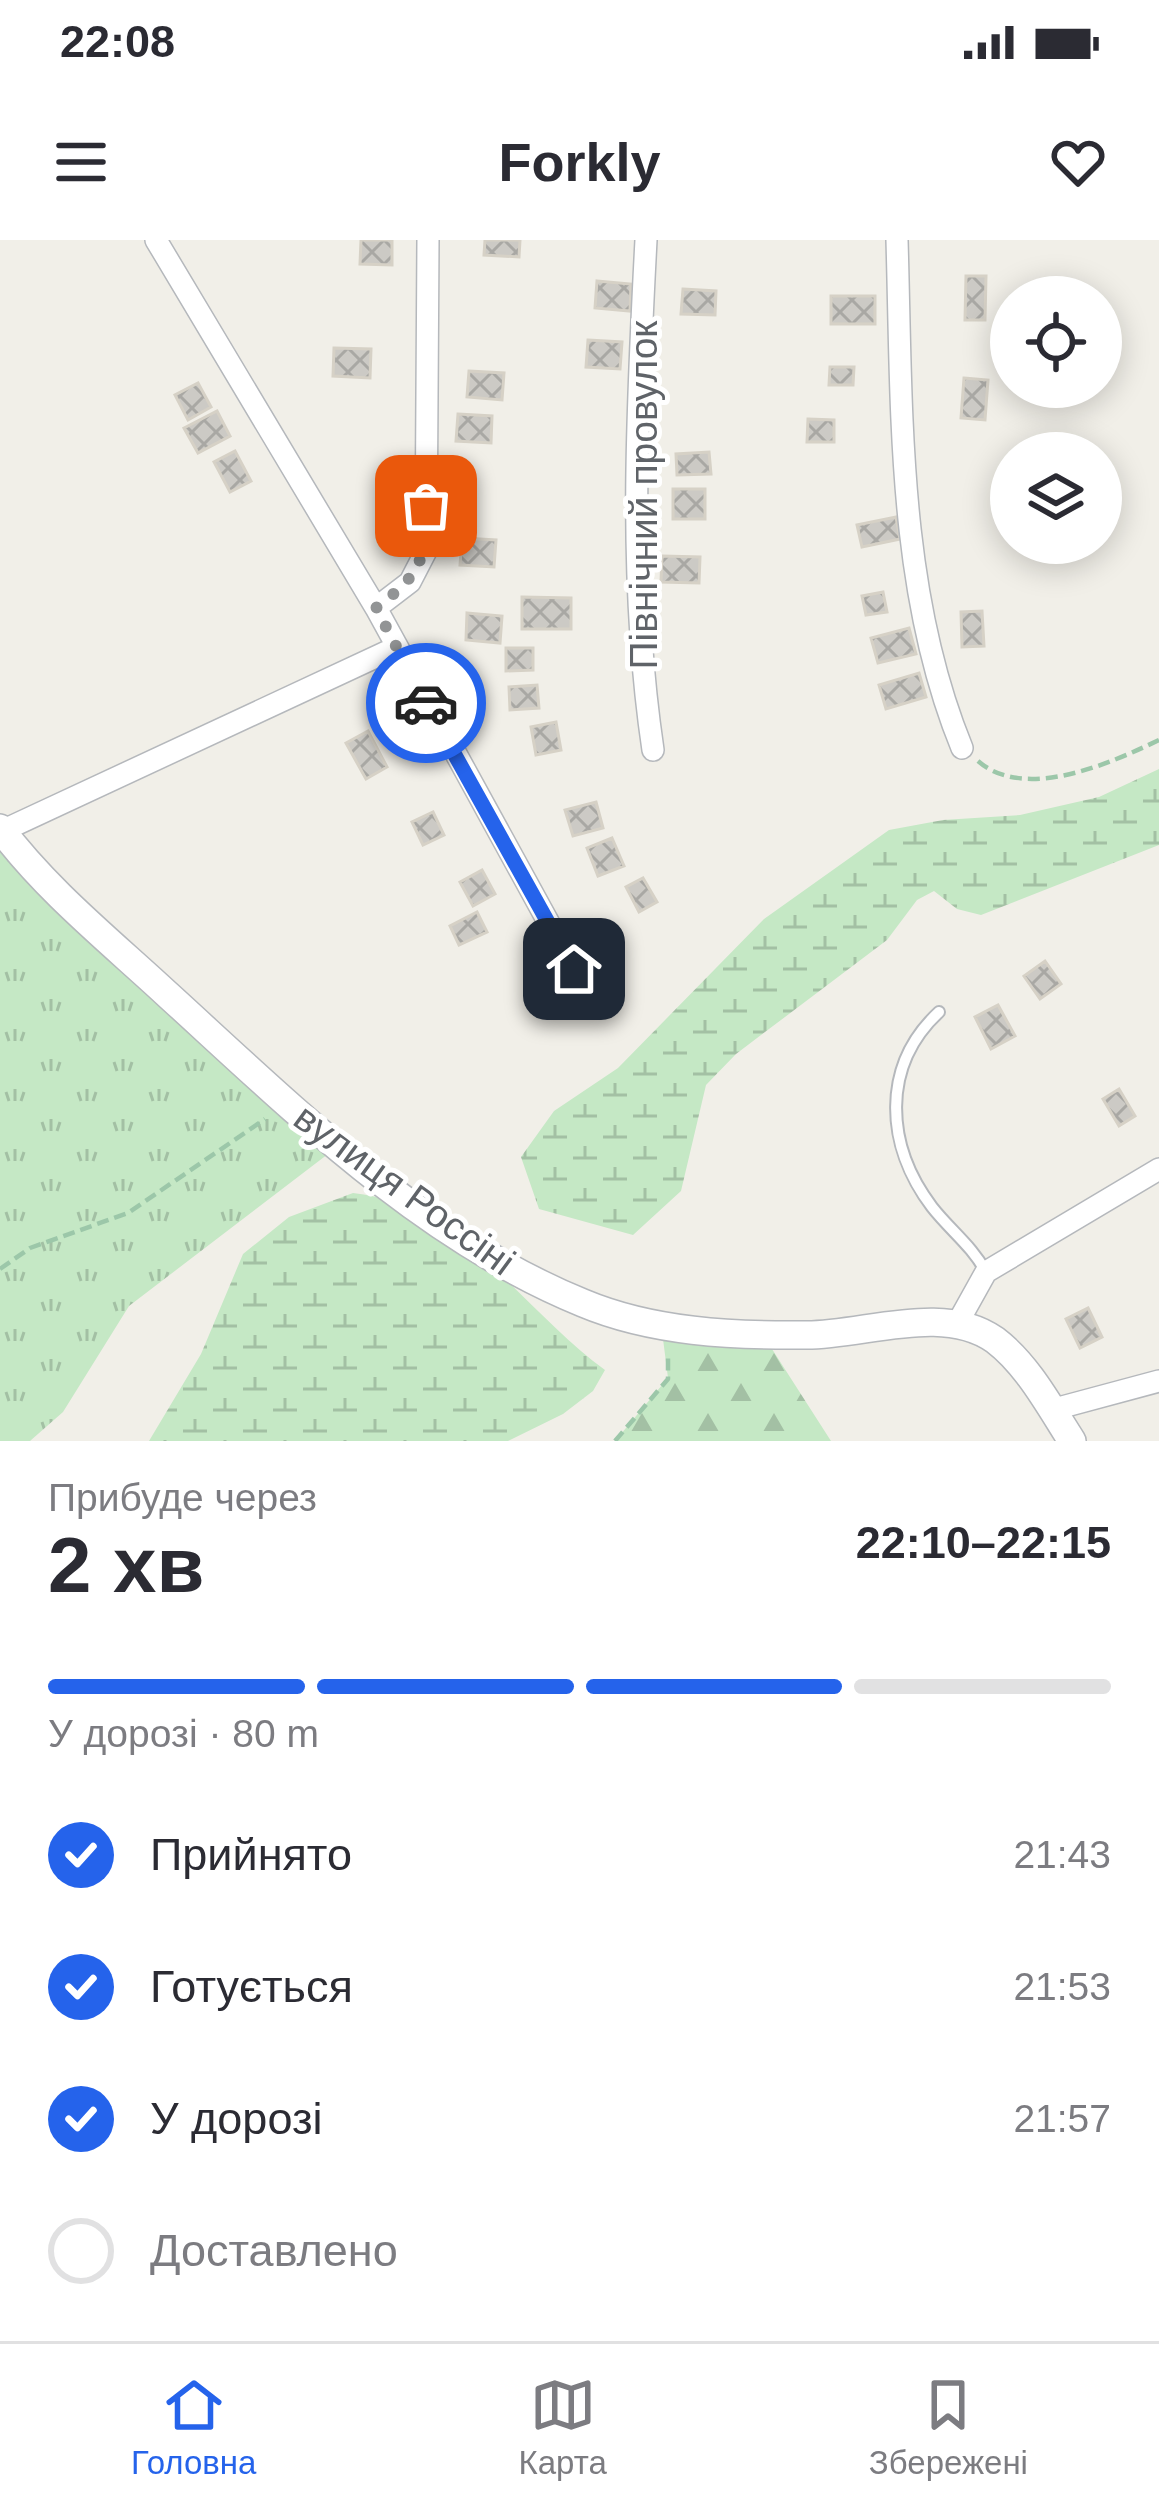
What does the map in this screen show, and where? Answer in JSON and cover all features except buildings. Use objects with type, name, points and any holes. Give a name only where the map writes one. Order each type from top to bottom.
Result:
[{"type":"street","points":[[156,240],[376,608],[574,969]]},
{"type":"street","points":[[376,608],[410,582],[426,551],[428,240]]},
{"type":"street","name":"Північний провулок","points":[[646,240],[637,419],[641,665],[653,750]]},
{"type":"street","points":[[897,240],[912,544],[937,687],[962,748]]},
{"type":"street","points":[[1,830],[395,648]]},
{"type":"street","name":"вулиця Россіні","points":[[1,830],[74,908],[286,1105],[498,1262],[586,1305],[706,1333],[763,1335],[957,1324]]},
{"type":"street","points":[[1072,1441],[1023,1368],[993,1339],[957,1324],[986,1272],[1159,1169]]},
{"type":"street","points":[[1051,1410],[1159,1381]]},
{"type":"lane","points":[[940,1012],[916,1034],[899,1071],[894,1127],[932,1207],[986,1272]]},
{"type":"path","points":[[962,748],[992,773],[1032,776],[1074,774],[1159,740]]},
{"type":"path","points":[[0,1269],[30,1248],[128,1213],[286,1105]]},
{"type":"path","points":[[615,1441],[668,1378],[670,1359],[663,1338],[645,1320]]},
{"type":"green space","points":[[1159,769],[1159,845],[981,915],[957,909],[934,891],[917,900],[887,940],[736,1054],[706,1085],[681,1191],[633,1235],[539,1209],[521,1157],[554,1111],[618,1068],[764,919],[889,830],[943,820],[1020,815],[1099,797]]},
{"type":"green space","points":[[0,828],[328,1154],[129,1306],[63,1412],[30,1441],[0,1441]]},
{"type":"green space","points":[[353,1193],[391,1201],[426,1217],[489,1264],[605,1370],[593,1391],[563,1414],[508,1441],[149,1441],[201,1354],[243,1254],[289,1217]]},
{"type":"green space","points":[[763,1335],[831,1441],[615,1441],[668,1378],[663,1339]]},
{"type":"way so far","points":[[426,506],[426,551],[410,582],[376,608],[426,703]]},
{"type":"route","points":[[426,703],[574,969]]}]
